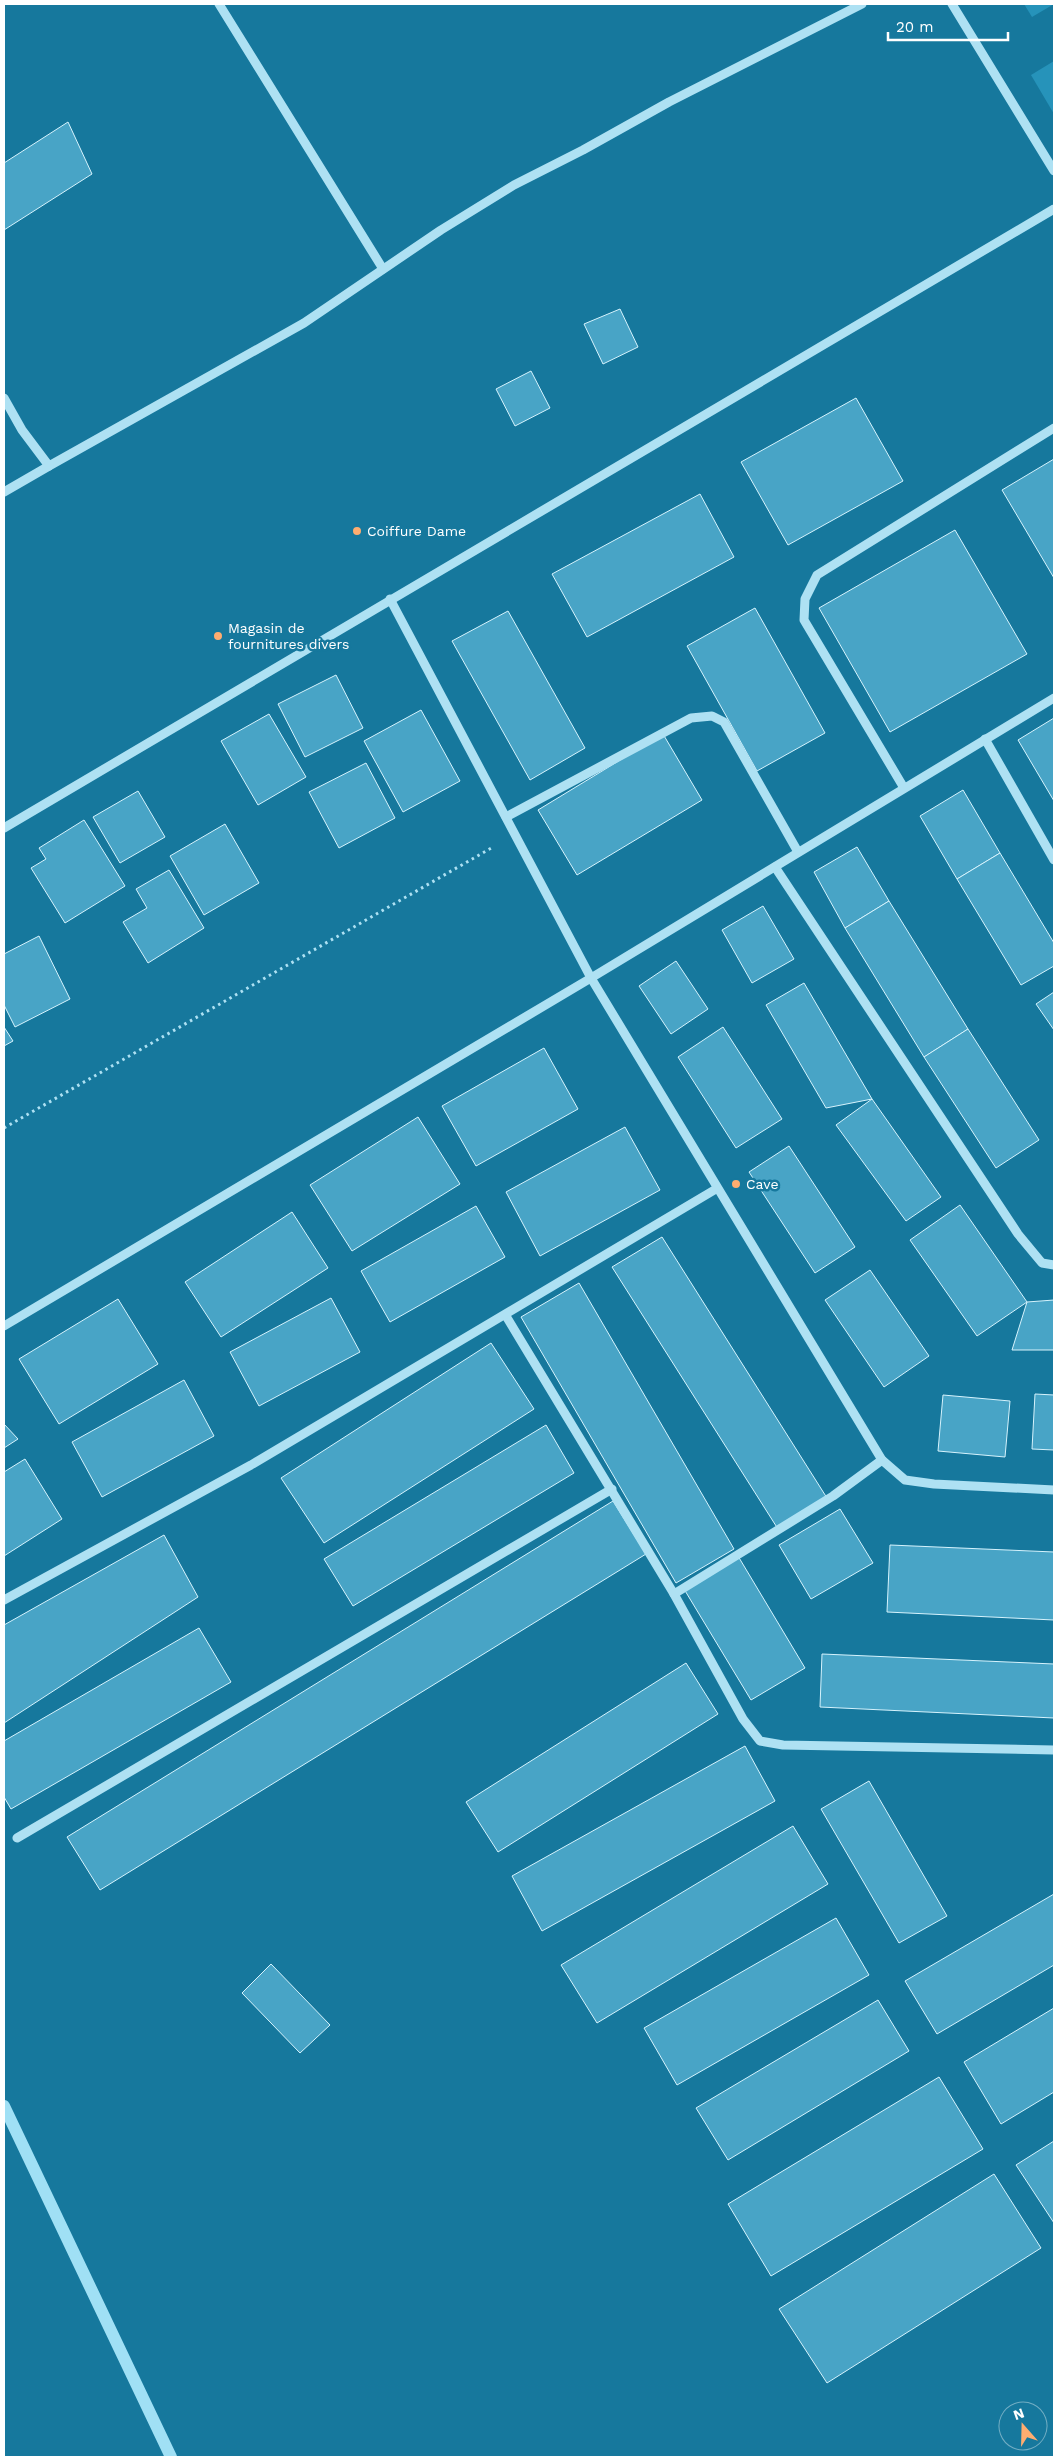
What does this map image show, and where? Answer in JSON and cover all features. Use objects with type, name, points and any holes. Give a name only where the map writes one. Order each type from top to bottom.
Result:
[{"type":"street","points":[[219,4],[383,269]]},
{"type":"street","points":[[4,492],[304,323],[383,269],[514,185],[583,150],[669,102],[862,4]]},
{"type":"street","points":[[952,4],[1054,171]]},
{"type":"street","points":[[4,828],[1054,209]]},
{"type":"street","points":[[4,398],[22,430],[49,466]]},
{"type":"street","points":[[904,788],[804,620],[805,599],[817,575],[1054,428]]},
{"type":"street","points":[[390,599],[590,978],[716,1189],[882,1460],[905,1480],[934,1484],[1054,1490]]},
{"type":"street","points":[[4,1326],[590,978],[1054,698]]},
{"type":"street","points":[[506,817],[691,718],[712,716],[724,722],[798,852]]},
{"type":"street","points":[[985,739],[1054,860]]},
{"type":"street","points":[[775,866],[1018,1234],[1042,1263],[1054,1265]]},
{"type":"street","points":[[4,1600],[251,1466],[506,1316],[716,1189]]},
{"type":"street","points":[[506,1316],[674,1594],[743,1719],[760,1741],[783,1745],[1054,1750]]},
{"type":"street","points":[[674,1594],[833,1496],[882,1460]]},
{"type":"street","points":[[17,1838],[612,1489]]},
{"type":"path","points":[[4,1128],[515,834]]},
{"type":"shaded area","points":[[1024,4],[1054,4],[1032,17]]},
{"type":"shaded area","points":[[1054,61],[1054,114],[1031,75]]},
{"type":"building","points":[[68,122],[92,174],[4,230],[4,163]]},
{"type":"building","points":[[620,309],[638,347],[603,364],[584,324]]},
{"type":"building","points":[[531,371],[550,408],[515,426],[496,389]]},
{"type":"building","points":[[856,398],[903,481],[788,545],[741,462]]},
{"type":"building","points":[[1054,459],[1054,578],[1002,490]]},
{"type":"building","points":[[700,494],[734,557],[587,637],[552,574]]},
{"type":"building","points":[[955,530],[1027,654],[890,732],[819,608]]},
{"type":"building","points":[[755,608],[825,733],[757,771],[687,646]]},
{"type":"building","points":[[508,611],[585,748],[530,780],[452,641]]},
{"type":"building","points":[[336,675],[363,728],[305,757],[278,704]]},
{"type":"building","points":[[421,710],[460,781],[403,812],[364,741]]},
{"type":"building","points":[[269,714],[306,777],[258,805],[221,741]]},
{"type":"building","points":[[1054,718],[1054,801],[1018,740]]},
{"type":"building","points":[[663,734],[702,800],[577,875],[538,810]]},
{"type":"building","points":[[366,763],[395,818],[339,848],[309,792]]},
{"type":"building","points":[[963,790],[1000,853],[957,879],[920,816]]},
{"type":"building","points":[[138,791],[165,837],[120,863],[93,817]]},
{"type":"building","points":[[84,820],[125,886],[65,923],[31,868],[46,859],[39,848]]},
{"type":"building","points":[[225,824],[259,883],[204,915],[170,856]]},
{"type":"building","points":[[857,847],[889,901],[845,928],[814,872]]},
{"type":"building","points":[[1000,853],[1054,943],[1054,966],[1021,985],[957,879]]},
{"type":"building","points":[[169,870],[204,928],[148,963],[123,922],[147,908],[136,889]]},
{"type":"building","points":[[889,901],[968,1029],[924,1057],[845,928]]},
{"type":"building","points":[[763,906],[794,959],[752,983],[722,930]]},
{"type":"building","points":[[39,936],[70,999],[15,1027],[4,1005],[4,954]]},
{"type":"building","points":[[676,961],[708,1009],[671,1034],[639,986]]},
{"type":"building","points":[[804,983],[872,1099],[826,1108],[766,1005]]},
{"type":"building","points":[[1054,992],[1054,1030],[1036,1004]]},
{"type":"building","points":[[4,1027],[13,1041],[4,1046]]},
{"type":"building","points":[[723,1027],[782,1119],[736,1148],[678,1057]]},
{"type":"building","points":[[968,1029],[1039,1140],[996,1168],[924,1057]]},
{"type":"building","points":[[544,1048],[578,1109],[476,1166],[442,1106]]},
{"type":"building","points":[[872,1099],[941,1197],[906,1221],[836,1125]]},
{"type":"building","points":[[418,1117],[460,1184],[352,1251],[310,1185]]},
{"type":"building","points":[[625,1127],[660,1190],[540,1256],[506,1192]]},
{"type":"building","points":[[789,1146],[855,1247],[815,1273],[749,1172]]},
{"type":"building","points":[[960,1205],[1027,1302],[977,1336],[910,1240]]},
{"type":"building","points":[[476,1206],[505,1257],[390,1322],[361,1271]]},
{"type":"building","points":[[292,1212],[328,1268],[221,1337],[185,1282]]},
{"type":"building","points":[[662,1237],[827,1498],[778,1529],[612,1267]]},
{"type":"building","points":[[870,1270],[929,1356],[884,1387],[825,1300]]},
{"type":"building","points":[[579,1283],[734,1549],[676,1583],[521,1317]]},
{"type":"building","points":[[331,1298],[360,1352],[259,1406],[230,1352]]},
{"type":"building","points":[[118,1299],[158,1364],[59,1424],[19,1359]]},
{"type":"building","points":[[1054,1300],[1054,1350],[1012,1350],[1027,1302]]},
{"type":"building","points":[[491,1343],[534,1409],[324,1543],[281,1478]]},
{"type":"building","points":[[184,1380],[214,1436],[102,1497],[72,1442]]},
{"type":"building","points":[[1035,1394],[1054,1395],[1054,1450],[1032,1449]]},
{"type":"building","points":[[943,1395],[1010,1401],[1005,1457],[938,1451]]},
{"type":"building","points":[[4,1424],[18,1439],[4,1448]]},
{"type":"building","points":[[546,1425],[574,1473],[353,1606],[324,1559]]},
{"type":"building","points":[[25,1459],[62,1519],[4,1556],[4,1472]]},
{"type":"building","points":[[613,1501],[646,1554],[100,1890],[67,1837]]},
{"type":"building","points":[[840,1509],[873,1563],[811,1599],[779,1545]]},
{"type":"building","points":[[164,1535],[198,1597],[4,1723],[4,1625]]},
{"type":"building","points":[[890,1545],[1054,1552],[1054,1620],[887,1612]]},
{"type":"building","points":[[738,1556],[805,1668],[751,1700],[684,1589]]},
{"type":"building","points":[[199,1628],[231,1682],[11,1809],[4,1797],[4,1741]]},
{"type":"building","points":[[822,1654],[1054,1664],[1054,1718],[820,1707]]},
{"type":"building","points":[[686,1663],[718,1714],[498,1852],[466,1802]]},
{"type":"building","points":[[745,1746],[775,1801],[542,1931],[512,1876]]},
{"type":"building","points":[[869,1781],[947,1916],[899,1943],[821,1809]]},
{"type":"building","points":[[793,1826],[828,1884],[597,2023],[561,1965]]},
{"type":"building","points":[[1054,1894],[1054,1965],[937,2034],[905,1981]]},
{"type":"building","points":[[836,1918],[869,1975],[677,2085],[644,2028]]},
{"type":"building","points":[[271,1964],[330,2025],[300,2053],[242,1993]]},
{"type":"building","points":[[878,2000],[909,2051],[728,2160],[696,2108]]},
{"type":"building","points":[[1054,2008],[1054,2092],[1001,2124],[964,2062]]},
{"type":"building","points":[[939,2077],[983,2149],[771,2276],[728,2204]]},
{"type":"building","points":[[1054,2141],[1054,2223],[1016,2165]]},
{"type":"building","points":[[994,2174],[1041,2248],[827,2383],[779,2309]]},
{"type":"waterway","points":[[4,2106],[171,2457]]},
{"type":"place","name":"Coiffure Dame","points":[[357,531]]},
{"type":"place","name":"Magasin de fournitures divers","points":[[218,636]]},
{"type":"place","name":"Cave","points":[[736,1184]]}]
